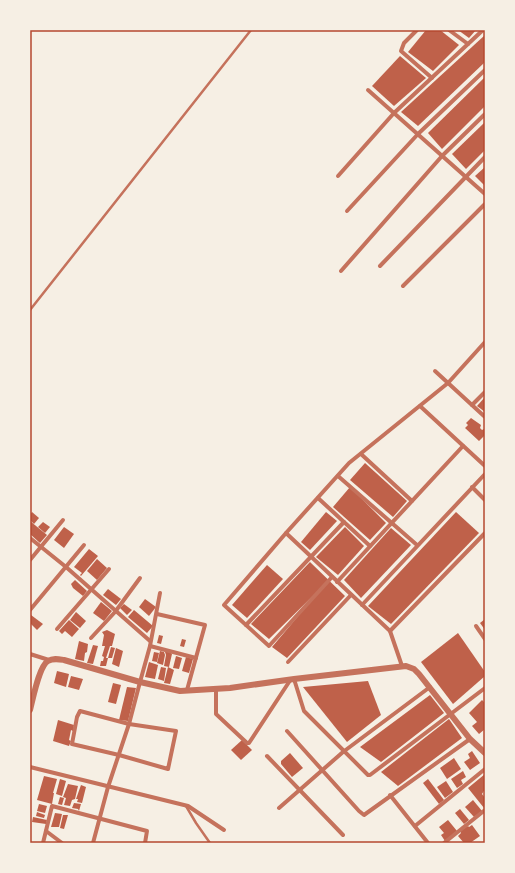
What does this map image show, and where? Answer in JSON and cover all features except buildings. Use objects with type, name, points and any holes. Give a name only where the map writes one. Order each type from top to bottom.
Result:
[{"type":"street","points":[[417,30],[404,43],[401,51],[432,78]]},
{"type":"street","points":[[449,30],[468,44]]},
{"type":"street","points":[[338,176],[394,113],[483,30]]},
{"type":"street","points":[[347,211],[418,134],[485,70]]},
{"type":"street","points":[[368,90],[485,194]]},
{"type":"street","points":[[341,271],[442,156],[485,114]]},
{"type":"street","points":[[380,266],[485,157]]},
{"type":"street","points":[[402,286],[485,204]]},
{"type":"street","points":[[332,576],[269,646],[224,605],[286,533],[349,464],[448,383],[485,342]]},
{"type":"street","points":[[435,371],[485,417]]},
{"type":"street","points":[[472,405],[485,392]]},
{"type":"street","points":[[420,406],[485,466]]},
{"type":"street","points":[[337,582],[463,446]]},
{"type":"street","points":[[361,454],[412,501]]},
{"type":"street","points":[[362,605],[485,474]]},
{"type":"street","points":[[338,476],[418,545]]},
{"type":"street","points":[[472,487],[485,500]]},
{"type":"street","points":[[318,498],[370,546]]},
{"type":"street","points":[[30,560],[63,520]]},
{"type":"street","points":[[246,625],[344,522]]},
{"type":"street","points":[[286,533],[390,631],[402,666]]},
{"type":"street","points":[[390,631],[485,533]]},
{"type":"street","points":[[30,538],[66,567],[115,612],[150,641]]},
{"type":"street","points":[[30,610],[84,545]]},
{"type":"street","points":[[57,629],[109,570]]},
{"type":"street","points":[[91,638],[115,612],[140,578]]},
{"type":"street","points":[[93,843],[108,787],[129,724],[150,646],[160,593]]},
{"type":"street","points":[[288,662],[351,595]]},
{"type":"street","points":[[157,614],[205,625],[187,690]]},
{"type":"street","points":[[476,626],[485,639]]},
{"type":"street","points":[[150,646],[196,658]]},
{"type":"street","points":[[30,654],[49,660],[64,660],[140,682],[180,691],[216,689],[406,666],[414,669],[430,687],[470,739],[485,753]]},
{"type":"street","points":[[30,710],[41,671],[44,664],[49,660]]},
{"type":"street","points":[[216,689],[216,714],[241,738],[249,743],[293,679]]},
{"type":"street","points":[[293,679],[304,711],[365,774],[370,775],[485,688]]},
{"type":"street","points":[[279,808],[343,752],[430,687]]},
{"type":"street","points":[[80,711],[129,724],[176,731],[168,769],[119,755],[72,744],[77,717],[80,711]]},
{"type":"street","points":[[287,732],[362,814],[367,814],[390,795],[470,739]]},
{"type":"street","points":[[267,756],[342,835]]},
{"type":"street","points":[[30,768],[186,805],[224,830]]},
{"type":"street","points":[[415,826],[485,769]]},
{"type":"street","points":[[390,795],[428,843]]},
{"type":"street","points":[[43,843],[52,806],[147,831],[144,843]]},
{"type":"street","points":[[444,843],[485,810]]},
{"type":"street","points":[[46,831],[62,843]]},
{"type":"lane","points":[[30,310],[251,30]]},
{"type":"lane","points":[[186,805],[210,843]]}]
